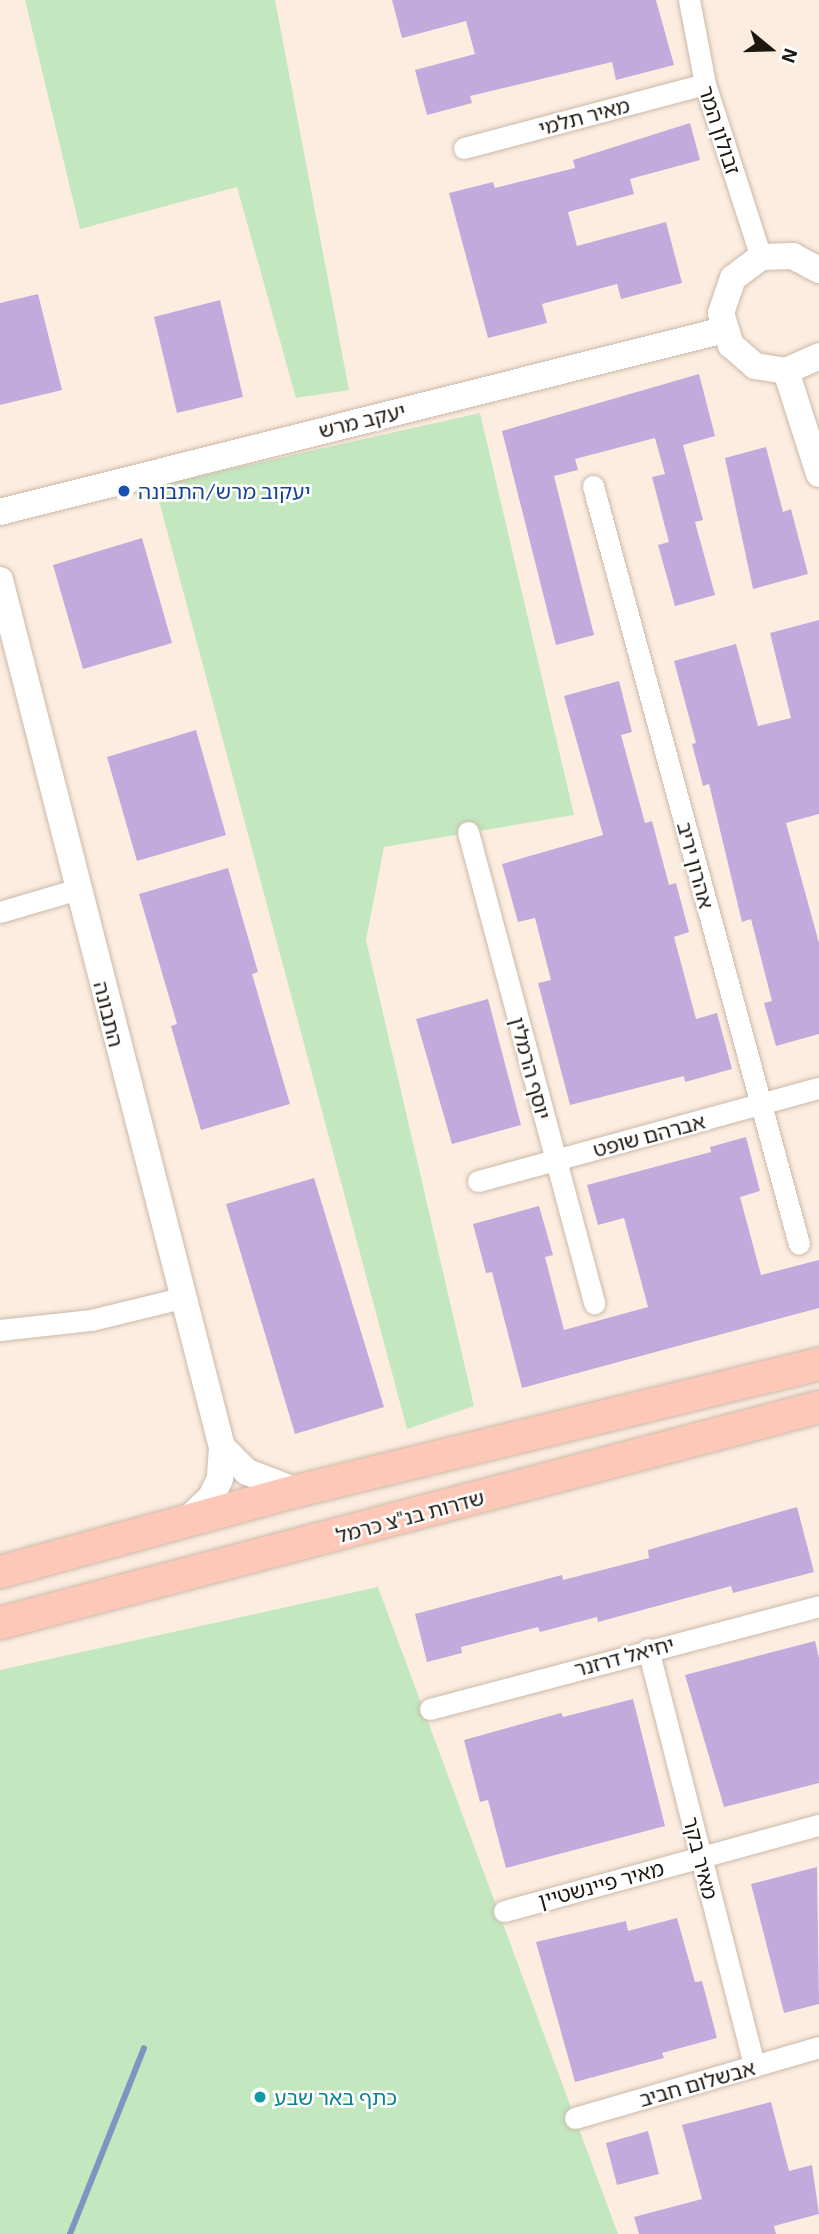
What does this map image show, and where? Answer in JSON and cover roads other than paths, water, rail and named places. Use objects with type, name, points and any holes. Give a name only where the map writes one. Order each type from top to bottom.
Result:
[{"type":"main road","points":[[0,1572],[297,1491],[819,1364]]},
{"type":"main road","name":"שדרות בנ\"צ כרמל","points":[[0,1623],[819,1407]]},
{"type":"street","name":"זבולון המר","points":[[690,0],[705,84],[761,257]]},
{"type":"street","name":"מאיר תלמי","points":[[464,148],[705,84]]},
{"type":"street","points":[[819,270],[793,256],[761,257],[745,265],[724,295],[724,330],[741,358],[755,366],[786,371],[819,356]]},
{"type":"street","name":"יעקב מרש","points":[[0,512],[724,330]]},
{"type":"street","points":[[786,371],[819,474]]},
{"type":"street","name":"אהרון יריב","points":[[593,486],[799,1244]]},
{"type":"street","name":"התבונה","points":[[0,580],[181,1298],[222,1447],[219,1479],[211,1497],[187,1520]]},
{"type":"street","name":"יוסף הרמלין","points":[[468,832],[594,1303]]},
{"type":"street","points":[[0,912],[78,889]]},
{"type":"street","name":"אברהם שופט","points":[[478,1181],[819,1088]]},
{"type":"street","points":[[0,1329],[91,1320],[181,1298]]},
{"type":"street","name":"התבונה","points":[[222,1447],[247,1472],[297,1491]]},
{"type":"street","name":"יחיאל דרזנר","points":[[430,1709],[819,1606]]},
{"type":"street","name":"מאיר בקר","points":[[648,1650],[754,2066]]},
{"type":"street","name":"מאיר פיינשטיין","points":[[504,1910],[819,1825]]},
{"type":"street","name":"אבשלום חביב","points":[[575,2119],[819,2047]]},
{"type":"waterway","points":[[70,2234],[144,2048]]},
{"type":"place","name":"יעקוב מרש/התבונה","points":[[124,491]]},
{"type":"place","name":"כתף באר שבע","points":[[260,2097]]}]
